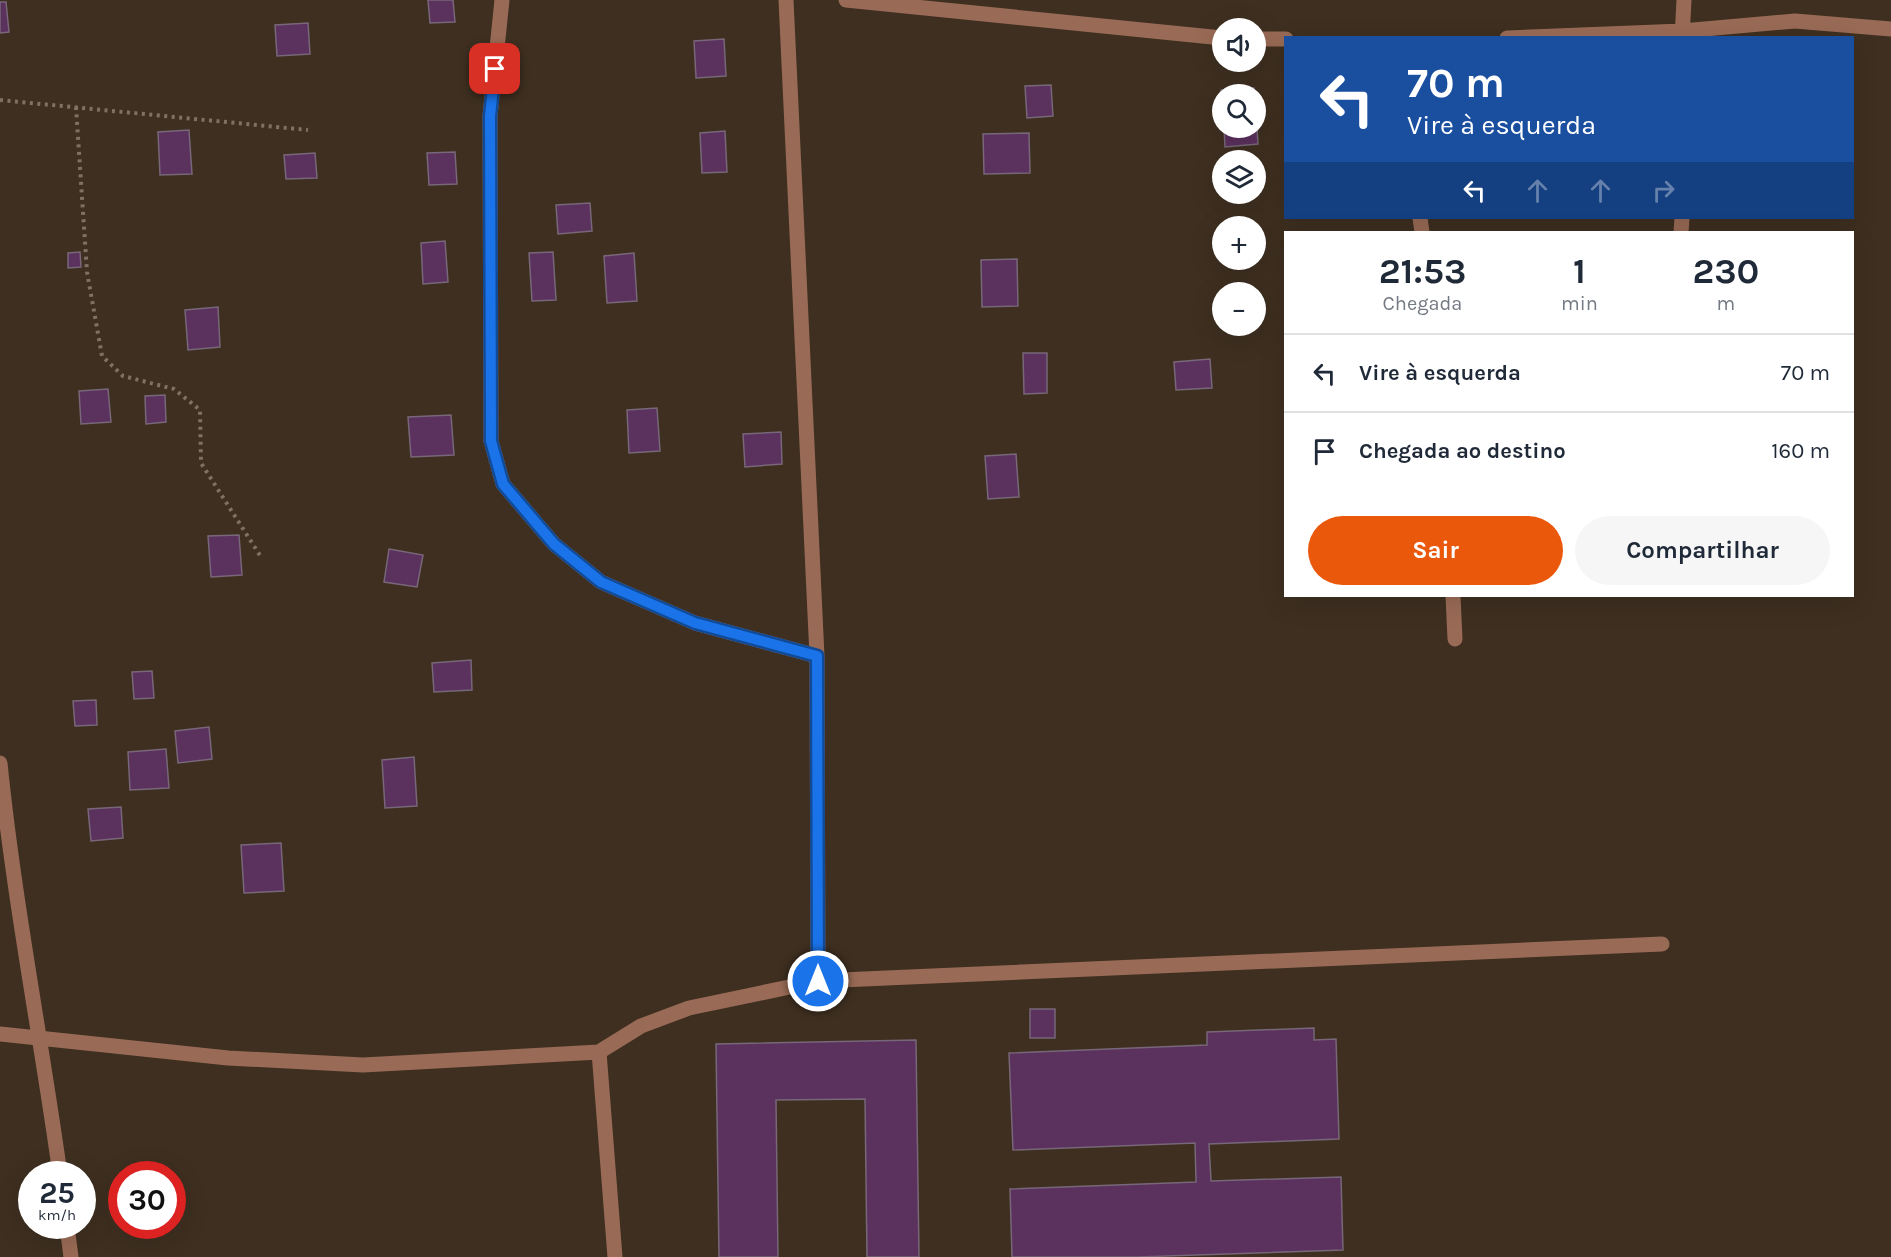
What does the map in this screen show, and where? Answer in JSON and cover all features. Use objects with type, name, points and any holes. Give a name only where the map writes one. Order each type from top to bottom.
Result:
[{"type":"street","points":[[502,0],[490,139],[491,441],[503,484],[554,544],[601,582],[695,623],[817,656]]},
{"type":"street","points":[[786,0],[817,656],[818,981]]},
{"type":"street","points":[[846,0],[1212,37]]},
{"type":"street","points":[[1682,34],[1684,0]]},
{"type":"street","points":[[1594,36],[1682,34],[1795,21],[1891,28]]},
{"type":"street","points":[[1266,39],[1284,39]]},
{"type":"street","points":[[1453,597],[1455,639]]},
{"type":"street","points":[[0,763],[25,961],[41,1036],[58,1161]]},
{"type":"street","points":[[0,1034],[41,1036],[218,1057],[363,1065],[599,1052],[641,1026],[689,1008],[818,981],[1662,944]]},
{"type":"street","points":[[599,1052],[615,1257]]},
{"type":"street","points":[[69,1239],[71,1257]]},
{"type":"path","points":[[0,100],[308,130]]},
{"type":"path","points":[[76,106],[87,272],[102,356],[123,376],[174,389],[200,410],[201,463],[261,557]]},
{"type":"building","points":[[428,0],[453,0],[455,22],[430,23]]},
{"type":"building","points":[[0,2],[6,2],[9,32],[0,33]]},
{"type":"building","points":[[308,23],[310,54],[277,56],[275,25]]},
{"type":"building","points":[[724,39],[726,76],[696,78],[694,41]]},
{"type":"building","points":[[1051,85],[1053,116],[1027,118],[1025,86]]},
{"type":"building","points":[[189,130],[192,174],[160,175],[158,132]]},
{"type":"building","points":[[725,131],[727,172],[702,173],[700,133]]},
{"type":"building","points":[[1029,133],[1030,173],[984,174],[983,134]]},
{"type":"building","points":[[1225,138],[1258,138],[1258,144],[1225,147]]},
{"type":"building","points":[[455,152],[457,184],[429,185],[427,153]]},
{"type":"building","points":[[315,153],[317,178],[286,179],[284,155]]},
{"type":"building","points":[[590,203],[592,231],[558,234],[556,205]]},
{"type":"building","points":[[445,241],[448,282],[423,284],[421,243]]},
{"type":"building","points":[[80,252],[81,267],[68,268],[68,253]]},
{"type":"building","points":[[553,252],[556,300],[532,301],[529,253]]},
{"type":"building","points":[[634,253],[637,301],[607,303],[604,256]]},
{"type":"building","points":[[1017,259],[1018,306],[982,307],[981,260]]},
{"type":"building","points":[[218,307],[220,347],[188,350],[185,310]]},
{"type":"building","points":[[1023,353],[1047,353],[1047,393],[1024,394]]},
{"type":"building","points":[[1210,359],[1212,388],[1176,390],[1174,362]]},
{"type":"building","points":[[108,389],[111,422],[81,424],[79,391]]},
{"type":"building","points":[[165,395],[166,422],[146,424],[145,396]]},
{"type":"building","points":[[657,408],[660,451],[629,453],[627,410]]},
{"type":"building","points":[[451,415],[454,455],[411,457],[408,417]]},
{"type":"building","points":[[781,432],[782,464],[745,467],[743,434]]},
{"type":"building","points":[[1016,454],[1019,497],[988,499],[985,456]]},
{"type":"building","points":[[239,535],[242,575],[211,577],[208,536]]},
{"type":"building","points":[[389,549],[423,555],[417,587],[384,582]]},
{"type":"building","points":[[471,660],[472,690],[434,692],[432,663]]},
{"type":"building","points":[[152,671],[154,698],[134,699],[132,672]]},
{"type":"building","points":[[96,700],[97,725],[75,726],[73,701]]},
{"type":"building","points":[[209,727],[212,759],[178,763],[175,731]]},
{"type":"building","points":[[166,749],[169,788],[130,790],[128,752]]},
{"type":"building","points":[[414,757],[417,806],[385,808],[382,760]]},
{"type":"building","points":[[121,807],[123,838],[91,841],[88,809]]},
{"type":"building","points":[[281,843],[284,891],[244,893],[241,845]]},
{"type":"building","points":[[1030,1009],[1055,1009],[1055,1038],[1030,1038]]},
{"type":"building","points":[[1314,1028],[1314,1040],[1336,1039],[1339,1139],[1209,1144],[1211,1181],[1341,1177],[1343,1250],[1137,1257],[1012,1257],[1010,1189],[1196,1182],[1195,1143],[1013,1150],[1009,1053],[1207,1045],[1207,1032]]},
{"type":"building","points":[[916,1040],[919,1257],[867,1257],[865,1099],[776,1100],[778,1257],[719,1257],[716,1044]]},
{"type":"route","points":[[495,69],[490,116],[491,441],[503,484],[554,544],[601,582],[695,623],[817,656],[818,981]]}]
